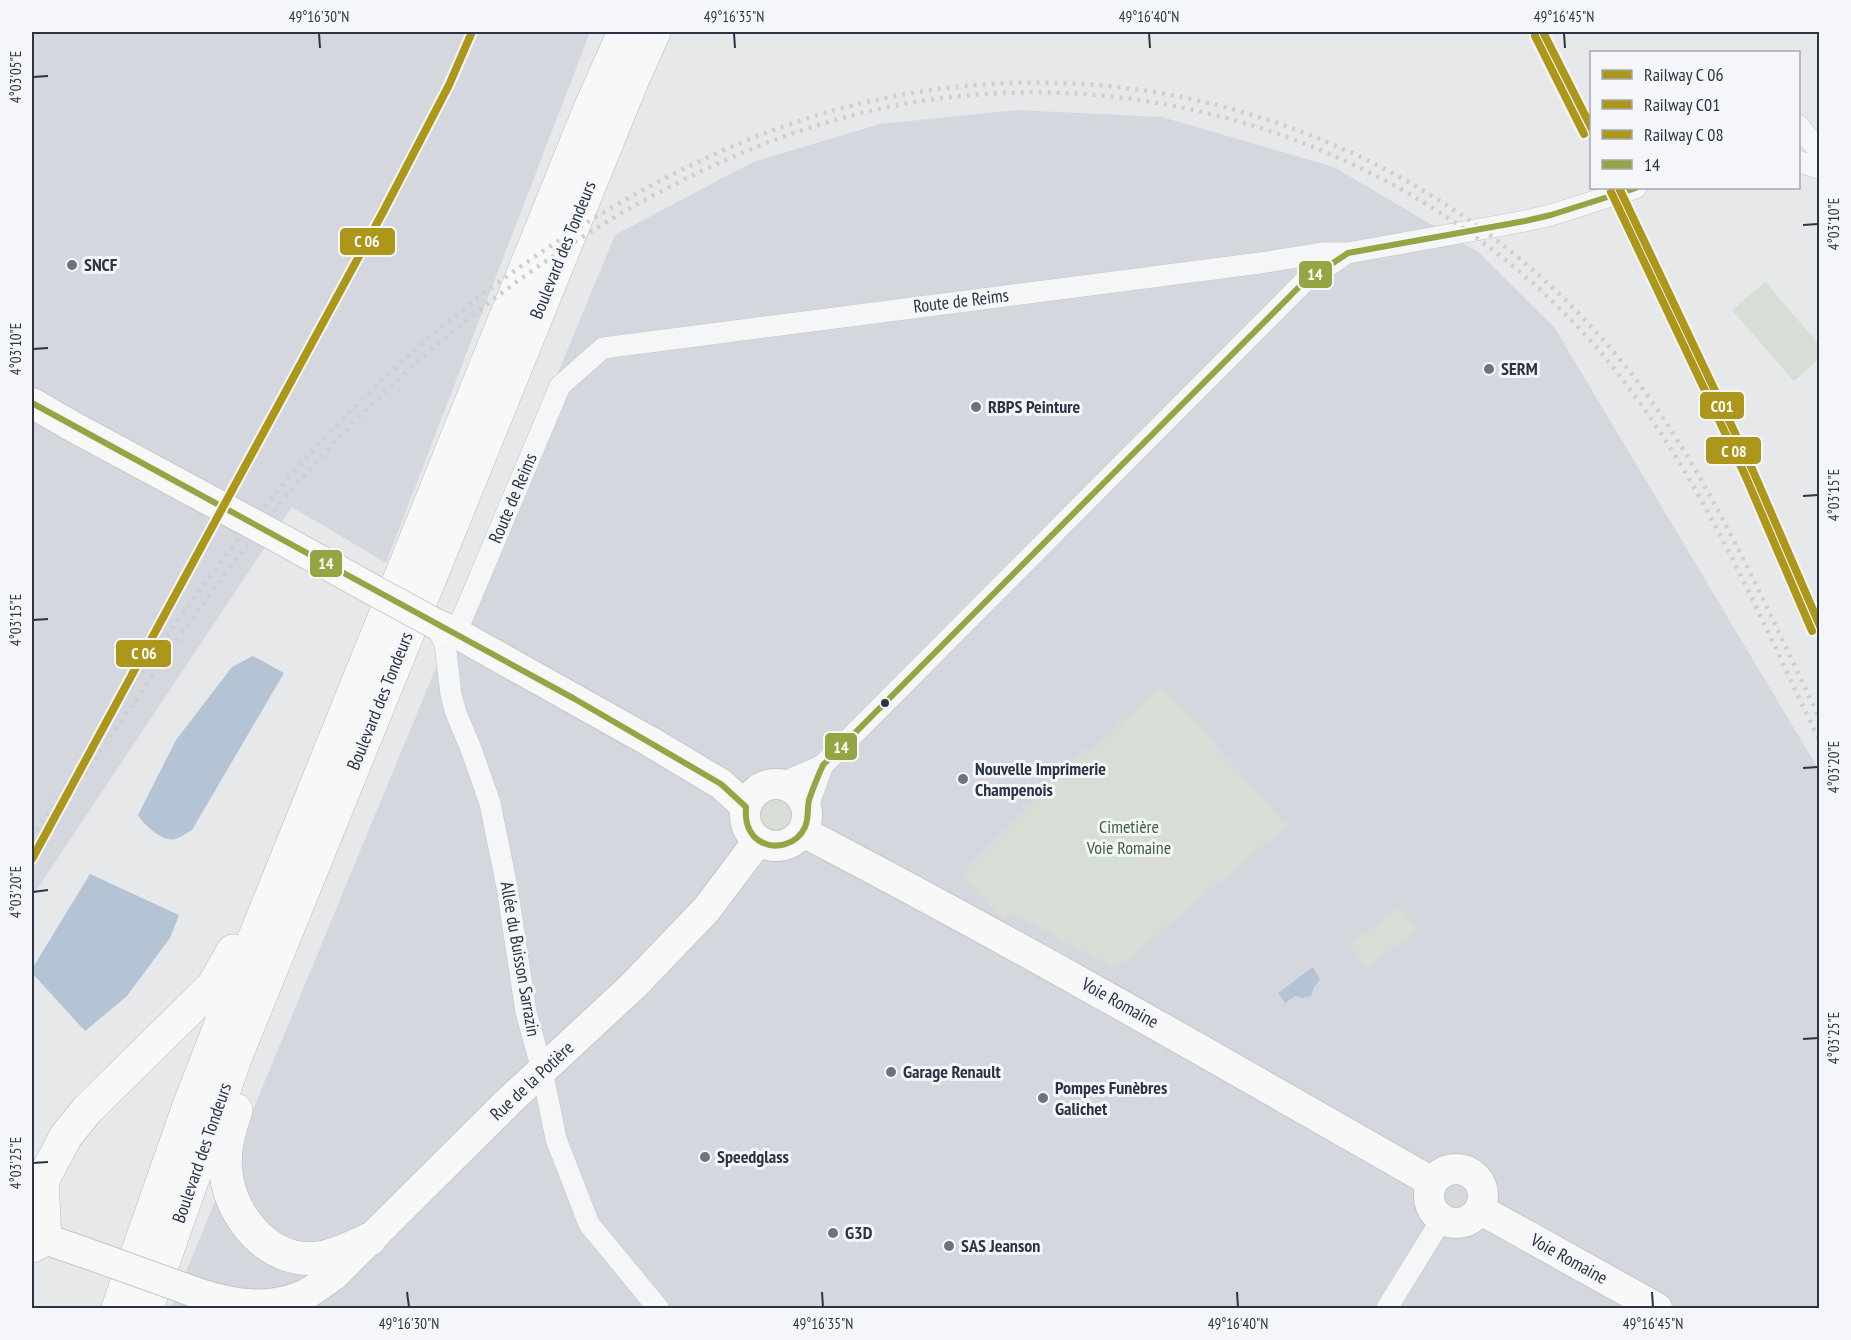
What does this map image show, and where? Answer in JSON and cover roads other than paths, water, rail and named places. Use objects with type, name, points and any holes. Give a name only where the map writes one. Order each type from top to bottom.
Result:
[{"type":"highway","name":"Boulevard des Tondeurs","points":[[118,1308],[189,1106],[330,750],[589,111],[624,32]]},
{"type":"highway","name":"Boulevard des Tondeurs","points":[[147,1308],[236,1056],[627,92],[654,32]]},
{"type":"highway","points":[[36,1240],[37,1186],[66,1136],[87,1110],[213,986],[229,959],[290,819],[330,750]]},
{"type":"highway","points":[[314,865],[226,1141],[226,1174],[233,1198],[244,1221],[263,1243],[292,1257],[318,1258],[338,1253],[370,1239]]},
{"type":"main road","points":[[32,403],[445,628],[721,784],[762,793],[794,789],[804,801],[805,820],[796,839],[787,844],[767,845],[758,841],[751,834],[747,826],[762,793]]},
{"type":"main road","name":"Voie Romaine","points":[[805,820],[928,897],[1432,1182]]},
{"type":"main road","name":"Rue de la Potière","points":[[36,1240],[86,1253],[224,1302],[249,1307],[287,1301],[308,1293],[334,1275],[543,1070],[633,986],[706,910],[758,841]]},
{"type":"main road","points":[[1463,1169],[1472,1173],[1483,1187],[1483,1203],[1480,1210],[1475,1217],[1459,1224],[1442,1219],[1431,1207],[1429,1190],[1432,1182],[1446,1170],[1463,1169]]},
{"type":"main road","name":"Voie Romaine","points":[[1480,1210],[1657,1308]]},
{"type":"street","points":[[1800,127],[1820,152]]},
{"type":"street","points":[[1800,162],[1820,169]]},
{"type":"street","name":"Route de Reims","points":[[445,628],[560,386],[603,348],[1322,253],[1348,253],[1456,235],[1551,215],[1633,189]]},
{"type":"street","points":[[762,793],[823,765],[1303,283],[1348,253]]},
{"type":"street","points":[[1296,257],[1303,283]]},
{"type":"street","name":"Allée du Buisson Sarrazin","points":[[445,628],[444,643],[451,695],[490,803],[507,887],[526,1012],[543,1070],[556,1139],[589,1224],[658,1308]]},
{"type":"street","points":[[805,820],[823,765]]},
{"type":"street","points":[[1387,1308],[1442,1219]]},
{"type":"water","points":[[253,656],[284,673],[192,830],[173,839],[160,836],[138,815],[176,740],[232,667]]},
{"type":"water","points":[[90,874],[179,915],[170,938],[127,996],[85,1031],[32,973],[32,969]]},
{"type":"water","points":[[1313,967],[1320,980],[1311,996],[1302,998],[1295,996],[1285,1003],[1278,993]]},
{"type":"railway","points":[[32,838],[160,645],[249,526],[313,450],[347,414],[451,319],[510,274],[571,232],[635,194],[700,161],[766,133],[832,111],[879,99],[974,85],[1070,83],[1118,87],[1212,104],[1271,121],[1329,143],[1385,169],[1438,200],[1489,234],[1537,273],[1581,316],[1622,362],[1652,403],[1680,445],[1731,534],[1820,719]]},
{"type":"railway","points":[[49,826],[195,615],[272,513],[358,418],[461,325],[517,282],[575,242],[636,205],[699,172],[763,144],[828,122],[931,99],[1035,92],[1138,100],[1240,122],[1337,157],[1429,206],[1513,266],[1589,339],[1660,431],[1690,481],[1745,584],[1820,742]]},
{"type":"rail line","name":"C01","points":[[1543,32],[1590,125]]},
{"type":"rail line","name":"C01","points":[[1619,189],[1753,471],[1820,626]]},
{"type":"place","name":"SNCF","points":[[72,265]]},
{"type":"place","name":"SERM","points":[[1489,369]]},
{"type":"place","name":"RBPS Peinture","points":[[976,407]]},
{"type":"place","name":"Nouvelle Imprimerie Champenois","points":[[963,779]]},
{"type":"place","name":"Garage Renault","points":[[891,1072]]},
{"type":"place","name":"Pompes Funèbres Galichet","points":[[1043,1098]]},
{"type":"place","name":"Speedglass","points":[[705,1157]]},
{"type":"place","name":"G3D","points":[[833,1233]]},
{"type":"place","name":"SAS Jeanson","points":[[949,1246]]},
{"type":"park label","name":"Cimetière Voie Romaine","points":[[1129,837]]}]
